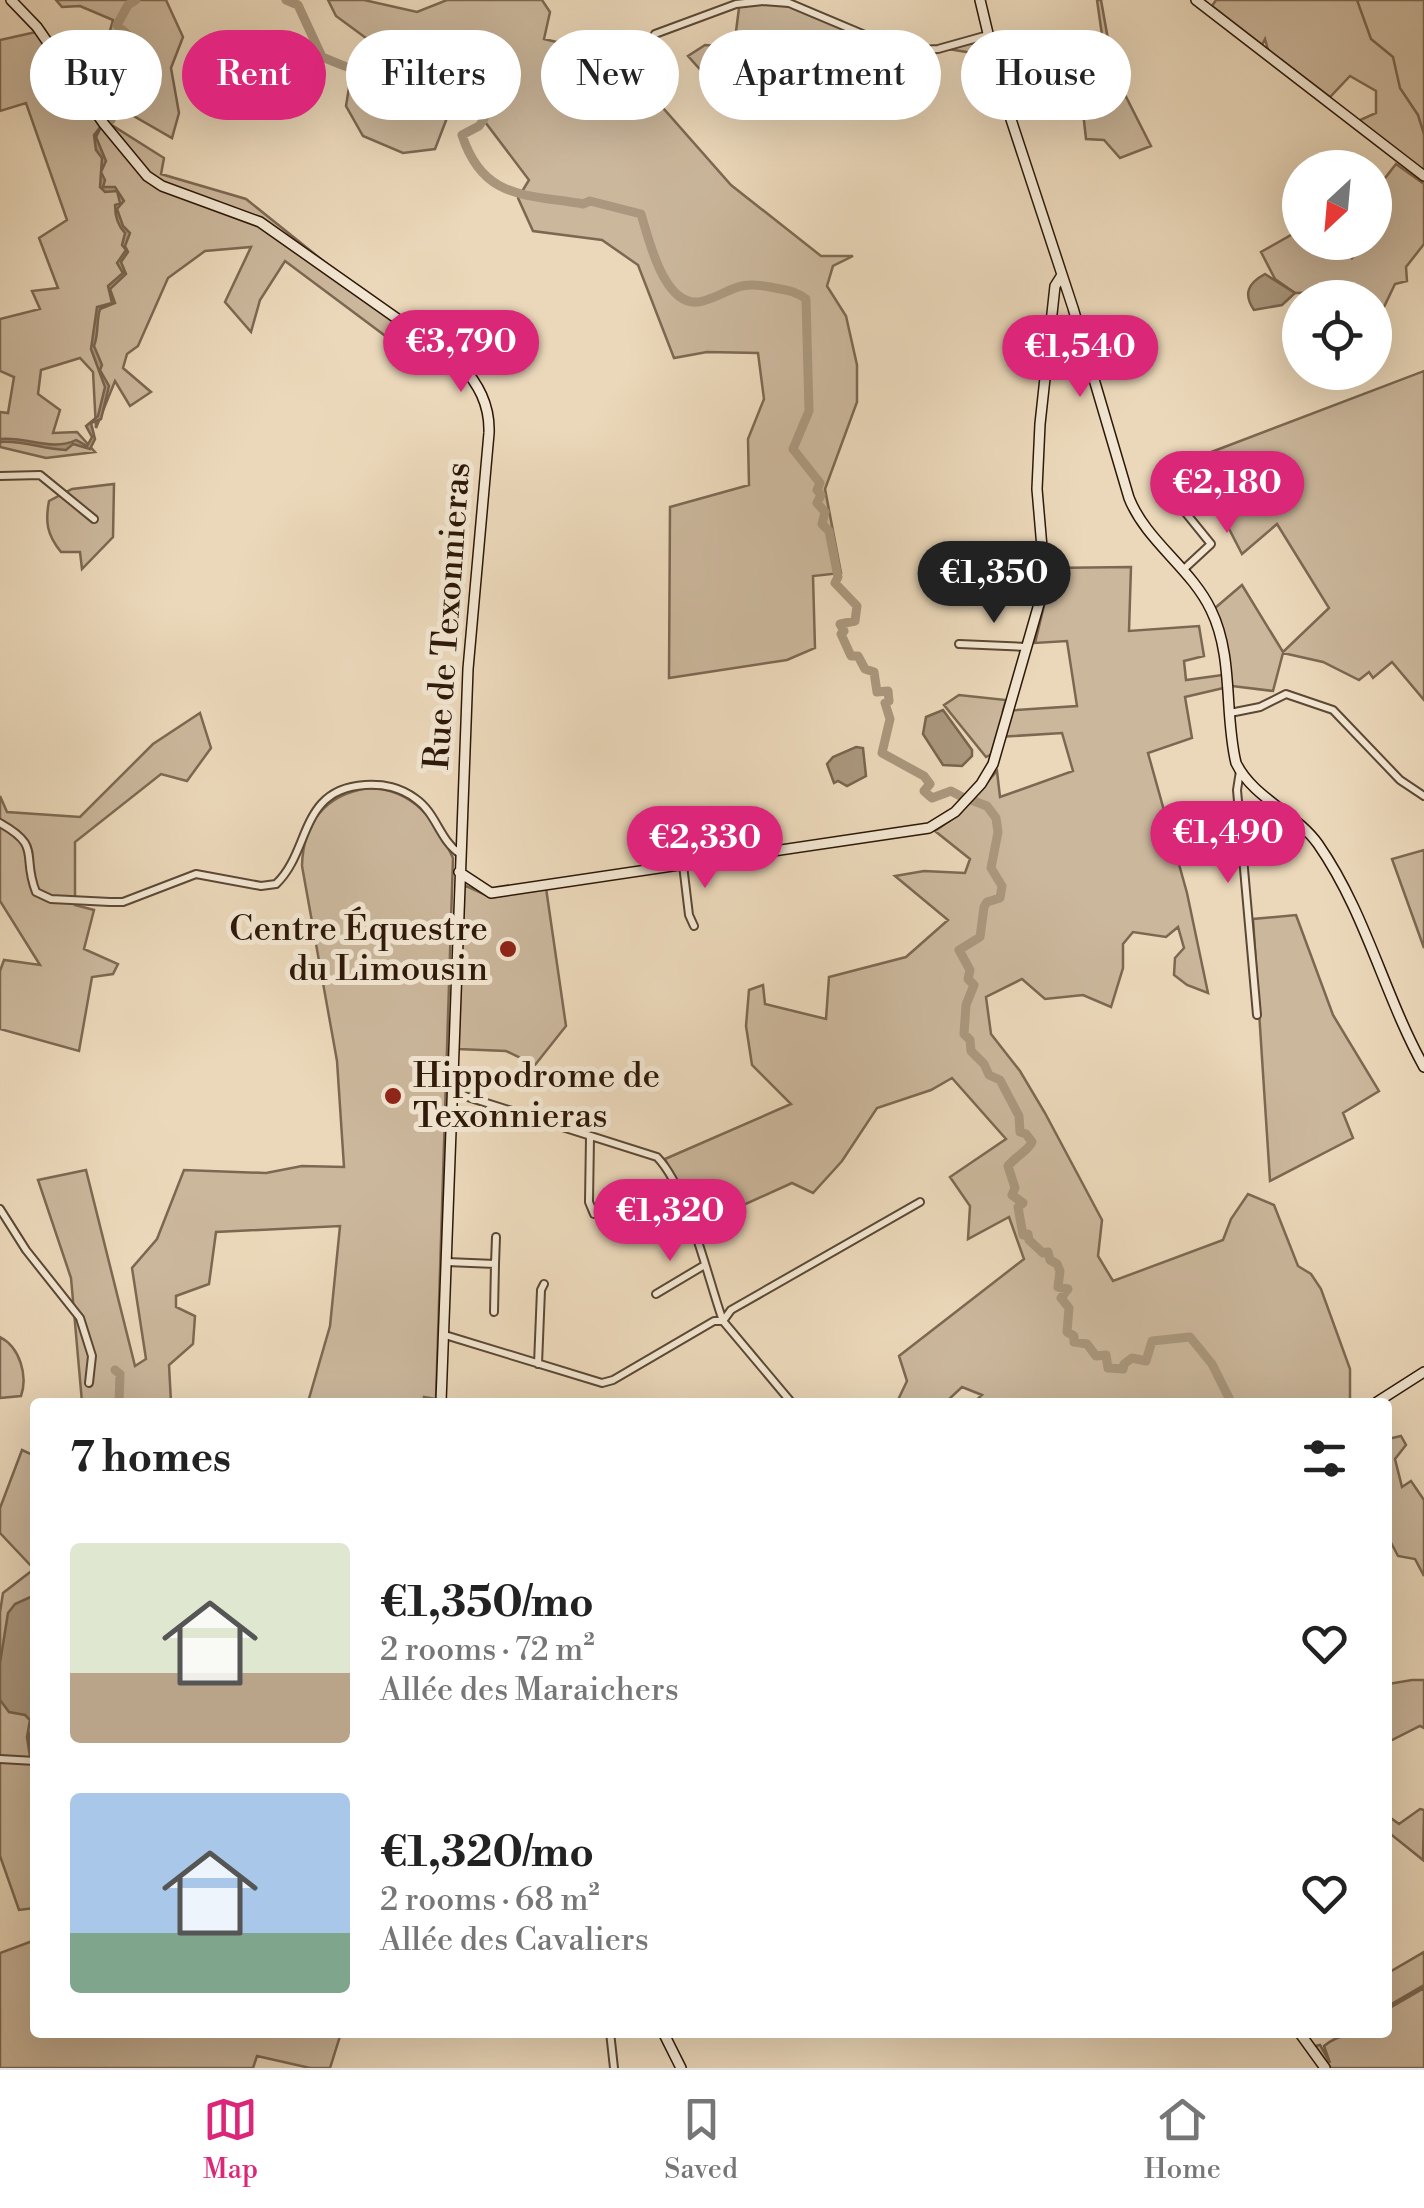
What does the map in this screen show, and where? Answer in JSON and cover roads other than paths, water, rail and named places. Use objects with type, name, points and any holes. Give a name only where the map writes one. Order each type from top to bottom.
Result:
[{"type":"street","name":"Rue de Texonnieras","points":[[11,0],[37,28],[104,124],[147,176],[162,186],[260,222],[446,352],[476,381],[489,418],[468,669],[458,872],[442,1398]]},
{"type":"street","points":[[980,0],[987,30]]},
{"type":"street","points":[[1196,0],[1424,176]]},
{"type":"street","points":[[666,30],[736,4],[763,1],[788,4],[902,50],[961,42]]},
{"type":"street","points":[[1011,120],[1133,509],[1184,569],[1216,622],[1234,754],[1240,771],[1238,790],[1257,1015]]},
{"type":"street","points":[[458,872],[491,893],[939,824],[965,802],[993,764],[1046,576],[1037,488],[1040,424],[1054,286],[1062,275]]},
{"type":"street","points":[[0,476],[40,475],[94,519]]},
{"type":"street","points":[[1172,496],[1211,544],[1184,569]]},
{"type":"street","points":[[959,644],[1028,647]]},
{"type":"street","points":[[1230,713],[1260,707],[1286,694],[1320,704],[1333,710],[1400,780],[1424,796]]},
{"type":"street","points":[[1240,771],[1317,844],[1350,896],[1424,1067]]},
{"type":"street","points":[[0,823],[20,834],[27,843],[36,892],[51,899],[123,902],[196,874],[251,884],[276,884],[316,809],[331,796],[357,786],[391,786],[412,796],[423,804],[459,853]]},
{"type":"street","points":[[683,865],[694,926]]},
{"type":"street","points":[[451,1091],[657,1157],[689,1217],[723,1320],[788,1398]]},
{"type":"street","points":[[590,1136],[588,1202],[594,1214]]},
{"type":"street","points":[[444,1335],[602,1383],[613,1380],[723,1320],[731,1310],[920,1202]]},
{"type":"street","points":[[0,1209],[26,1250],[80,1318],[92,1356],[89,1384]]},
{"type":"street","points":[[494,1312],[496,1237]]},
{"type":"street","points":[[447,1262],[495,1264]]},
{"type":"street","points":[[656,1294],[703,1266]]},
{"type":"street","points":[[538,1364],[544,1284]]},
{"type":"street","points":[[1383,1398],[1424,1372]]},
{"type":"street","points":[[0,1759],[30,1761]]},
{"type":"street","points":[[611,2038],[614,2068]]},
{"type":"street","points":[[666,2038],[681,2068]]},
{"type":"street","points":[[1303,2038],[1325,2068]]},
{"type":"waterway","points":[[106,124],[120,99],[136,92],[133,76],[143,72],[138,45],[117,25],[128,5],[136,0]]},
{"type":"waterway","points":[[286,0],[298,5],[322,57],[355,69],[368,69],[442,41],[469,46],[481,71],[484,119],[462,135],[482,172],[494,183],[525,195],[583,204],[590,201],[641,214],[654,256],[678,296],[703,301],[741,286],[758,285],[806,299],[809,411],[793,449],[820,483],[817,503],[825,512],[822,524],[829,531],[838,577],[835,583],[857,606],[855,621],[840,624],[844,631],[841,634],[851,656],[858,656],[865,669],[874,672],[877,692],[888,691],[889,701],[885,703],[890,719],[882,753],[924,776],[930,784],[924,791],[932,798],[951,791],[964,798]]},
{"type":"waterway","points":[[1357,0],[1371,39],[1393,57],[1400,88],[1418,115],[1424,134]]},
{"type":"waterway","points":[[971,800],[987,806],[996,818],[998,832],[991,868],[1002,886],[1000,898],[984,907],[980,937],[959,950],[970,970],[968,979],[974,985],[966,1005],[964,1034],[989,1075],[1000,1080],[1019,1116],[1020,1132],[1032,1142],[1008,1166],[1015,1188],[1012,1195],[1023,1203],[1018,1207],[1023,1235],[1028,1234],[1029,1240],[1043,1253],[1048,1252],[1050,1260],[1057,1264],[1058,1287],[1068,1289],[1061,1298],[1069,1308],[1067,1332],[1074,1336],[1074,1342],[1087,1344],[1096,1356],[1106,1355],[1108,1368],[1123,1369],[1132,1358],[1146,1361],[1152,1341],[1190,1337],[1212,1364],[1229,1398]]},
{"type":"waterway","points":[[115,1370],[120,1374],[119,1398]]},
{"type":"place","name":"Centre Équestre du Limousin","points":[[508,949]]},
{"type":"place","name":"Hippodrome de Texonnieras","points":[[393,1096]]}]
